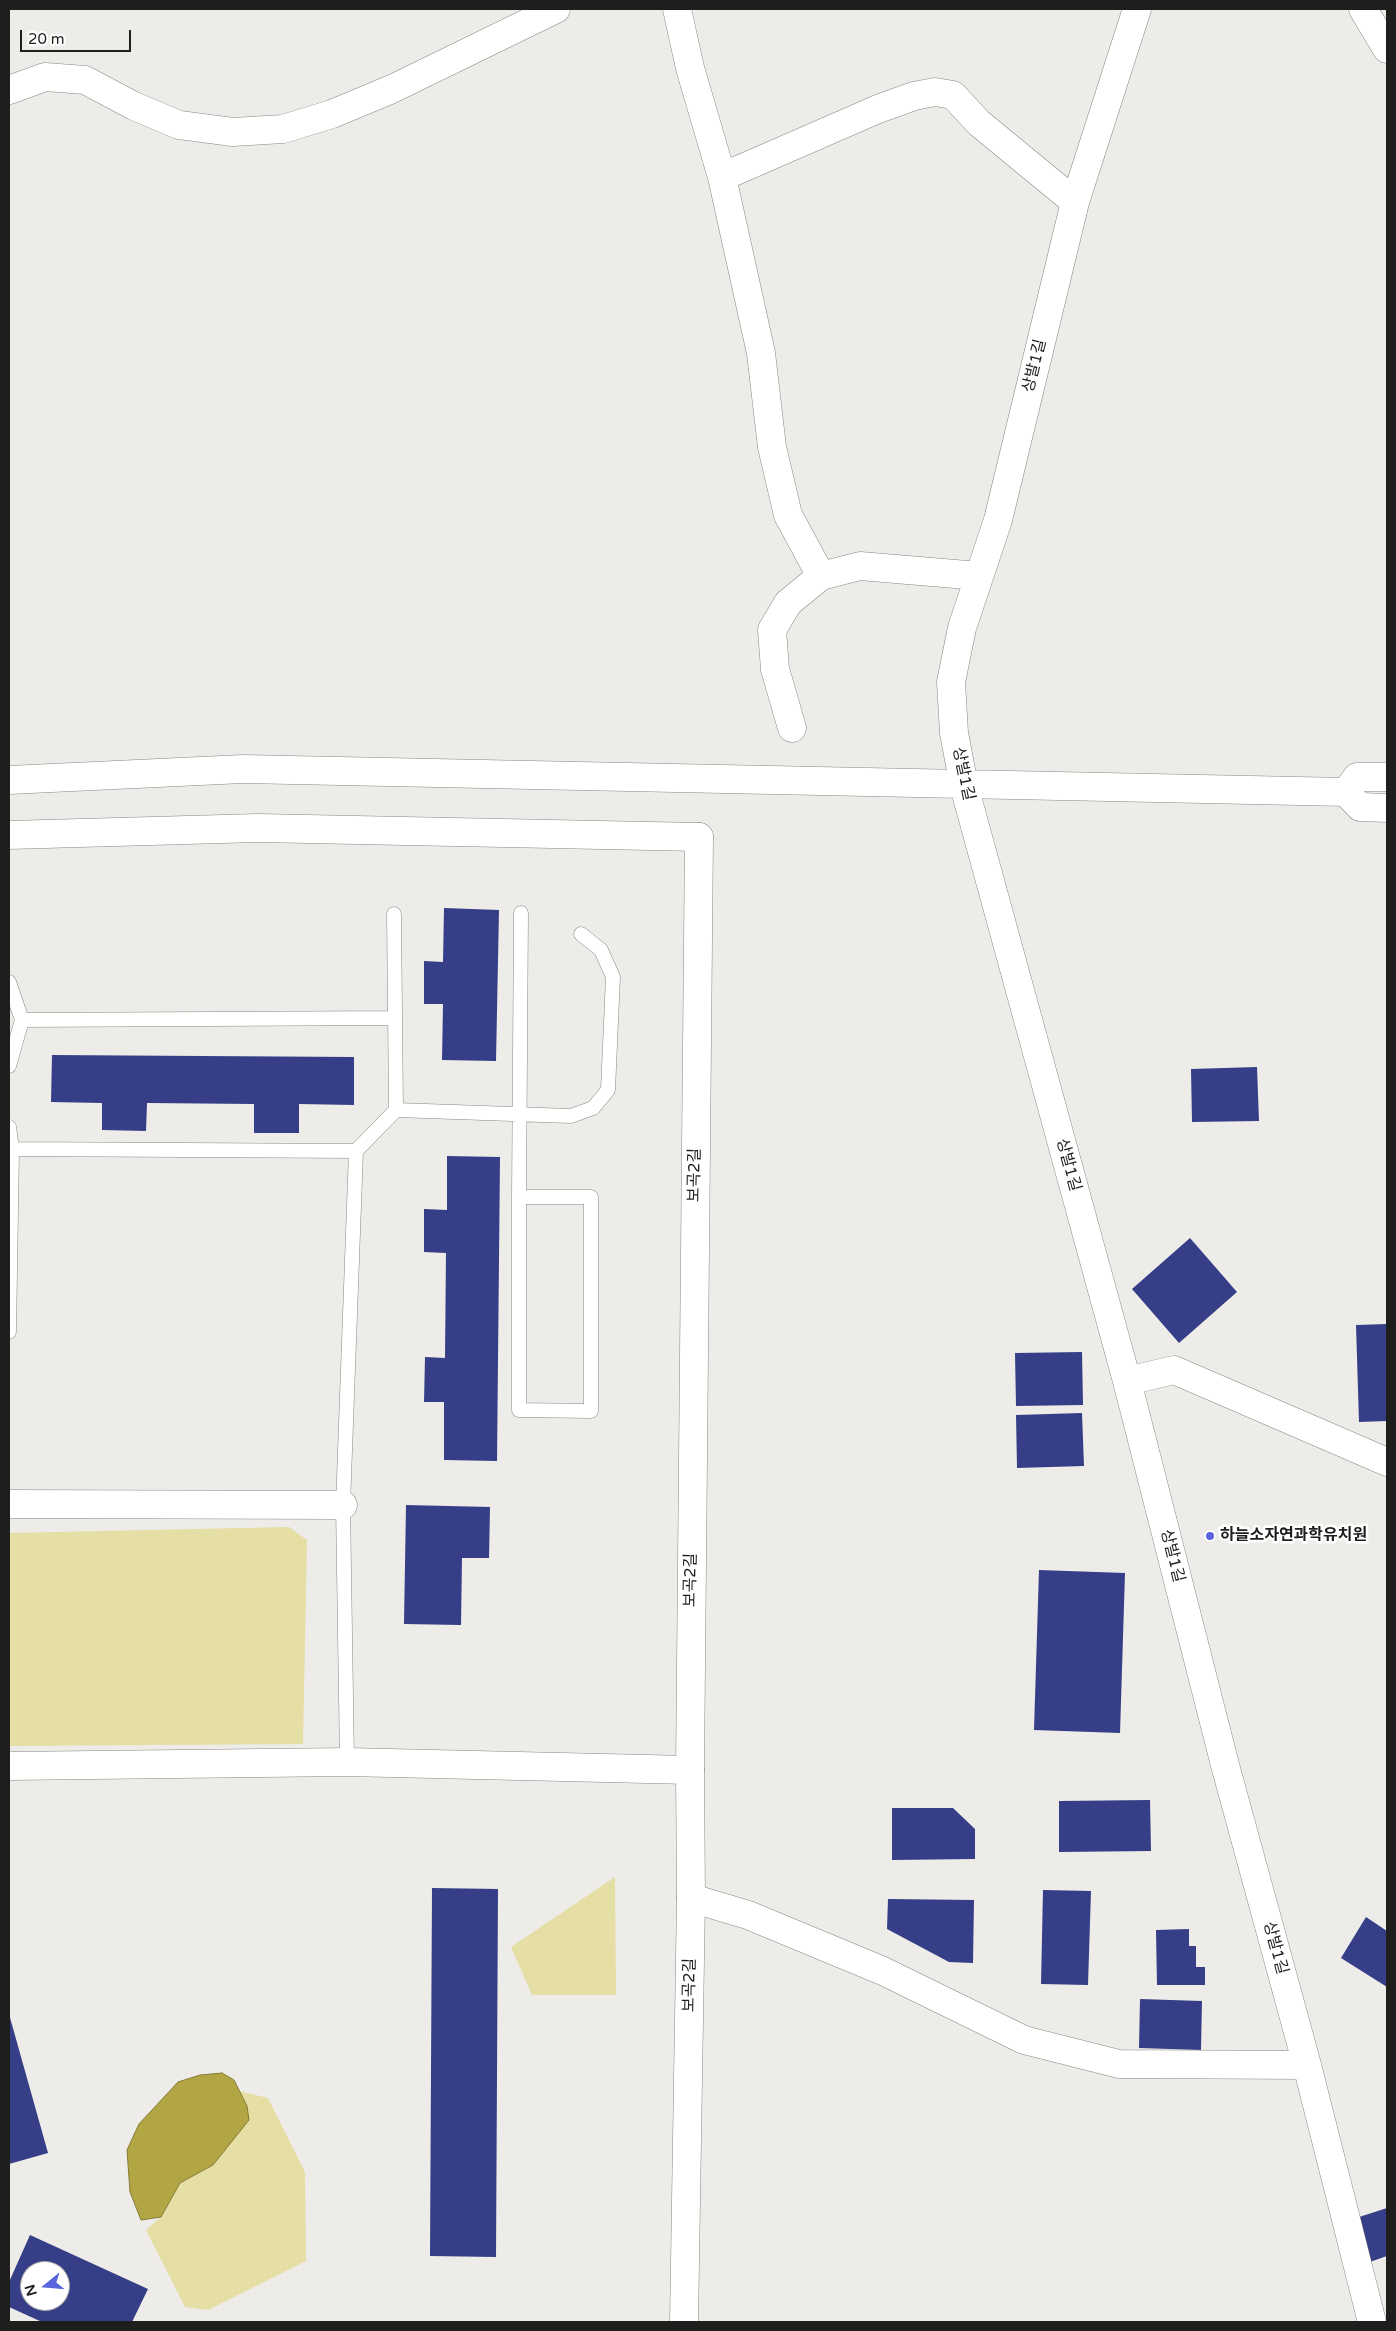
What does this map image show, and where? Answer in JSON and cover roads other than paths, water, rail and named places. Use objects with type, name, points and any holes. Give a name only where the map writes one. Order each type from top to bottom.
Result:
[{"type":"street","points":[[9,90],[45,76],[85,80],[134,106],[179,125],[233,132],[283,129],[332,114],[392,89],[556,9]]},
{"type":"street","points":[[677,9],[690,68],[722,177],[761,353],[772,447],[788,515],[820,576]]},
{"type":"street","name":"상발1길","points":[[1137,9],[1075,202],[998,520],[962,628],[951,682],[954,733],[964,786],[1127,1381],[1225,1766],[1307,2065],[1372,2322]]},
{"type":"street","points":[[1363,9],[1387,50]]},
{"type":"street","points":[[722,177],[878,109],[914,96],[935,92],[953,95],[979,123],[1075,202]]},
{"type":"street","points":[[792,728],[774,669],[772,630],[788,603],[820,576],[860,566],[979,576]]},
{"type":"street","points":[[9,780],[243,769],[964,786],[1346,792],[1360,807],[1387,808]]},
{"type":"street","points":[[1346,792],[1358,777],[1387,778]]},
{"type":"street","name":"보곡2길","points":[[9,835],[258,828],[698,837],[690,1770],[691,1898],[684,2322]]},
{"type":"street","points":[[1127,1381],[1174,1370],[1387,1462]]},
{"type":"street","points":[[9,1504],[343,1505]]},
{"type":"street","points":[[9,1766],[347,1762],[690,1770]]},
{"type":"street","points":[[691,1898],[748,1915],[883,1971],[1024,2040],[1119,2064],[1307,2065]]},
{"type":"lane","points":[[519,1197],[591,1197],[591,1410],[519,1410],[519,1197],[519,1114],[521,913]]},
{"type":"lane","points":[[347,1762],[343,1505],[356,1151],[396,1110],[394,914]]},
{"type":"lane","points":[[396,1110],[571,1116],[593,1108],[608,1090],[612,977],[601,950],[581,934]]},
{"type":"lane","points":[[9,982],[22,1020],[9,1066]]},
{"type":"lane","points":[[22,1020],[395,1018]]},
{"type":"lane","points":[[9,1128],[12,1149],[9,1332]]},
{"type":"lane","points":[[12,1149],[356,1151]]},
{"type":"place","name":"하늘소자연과학유치원","points":[[1210,1536]]}]
